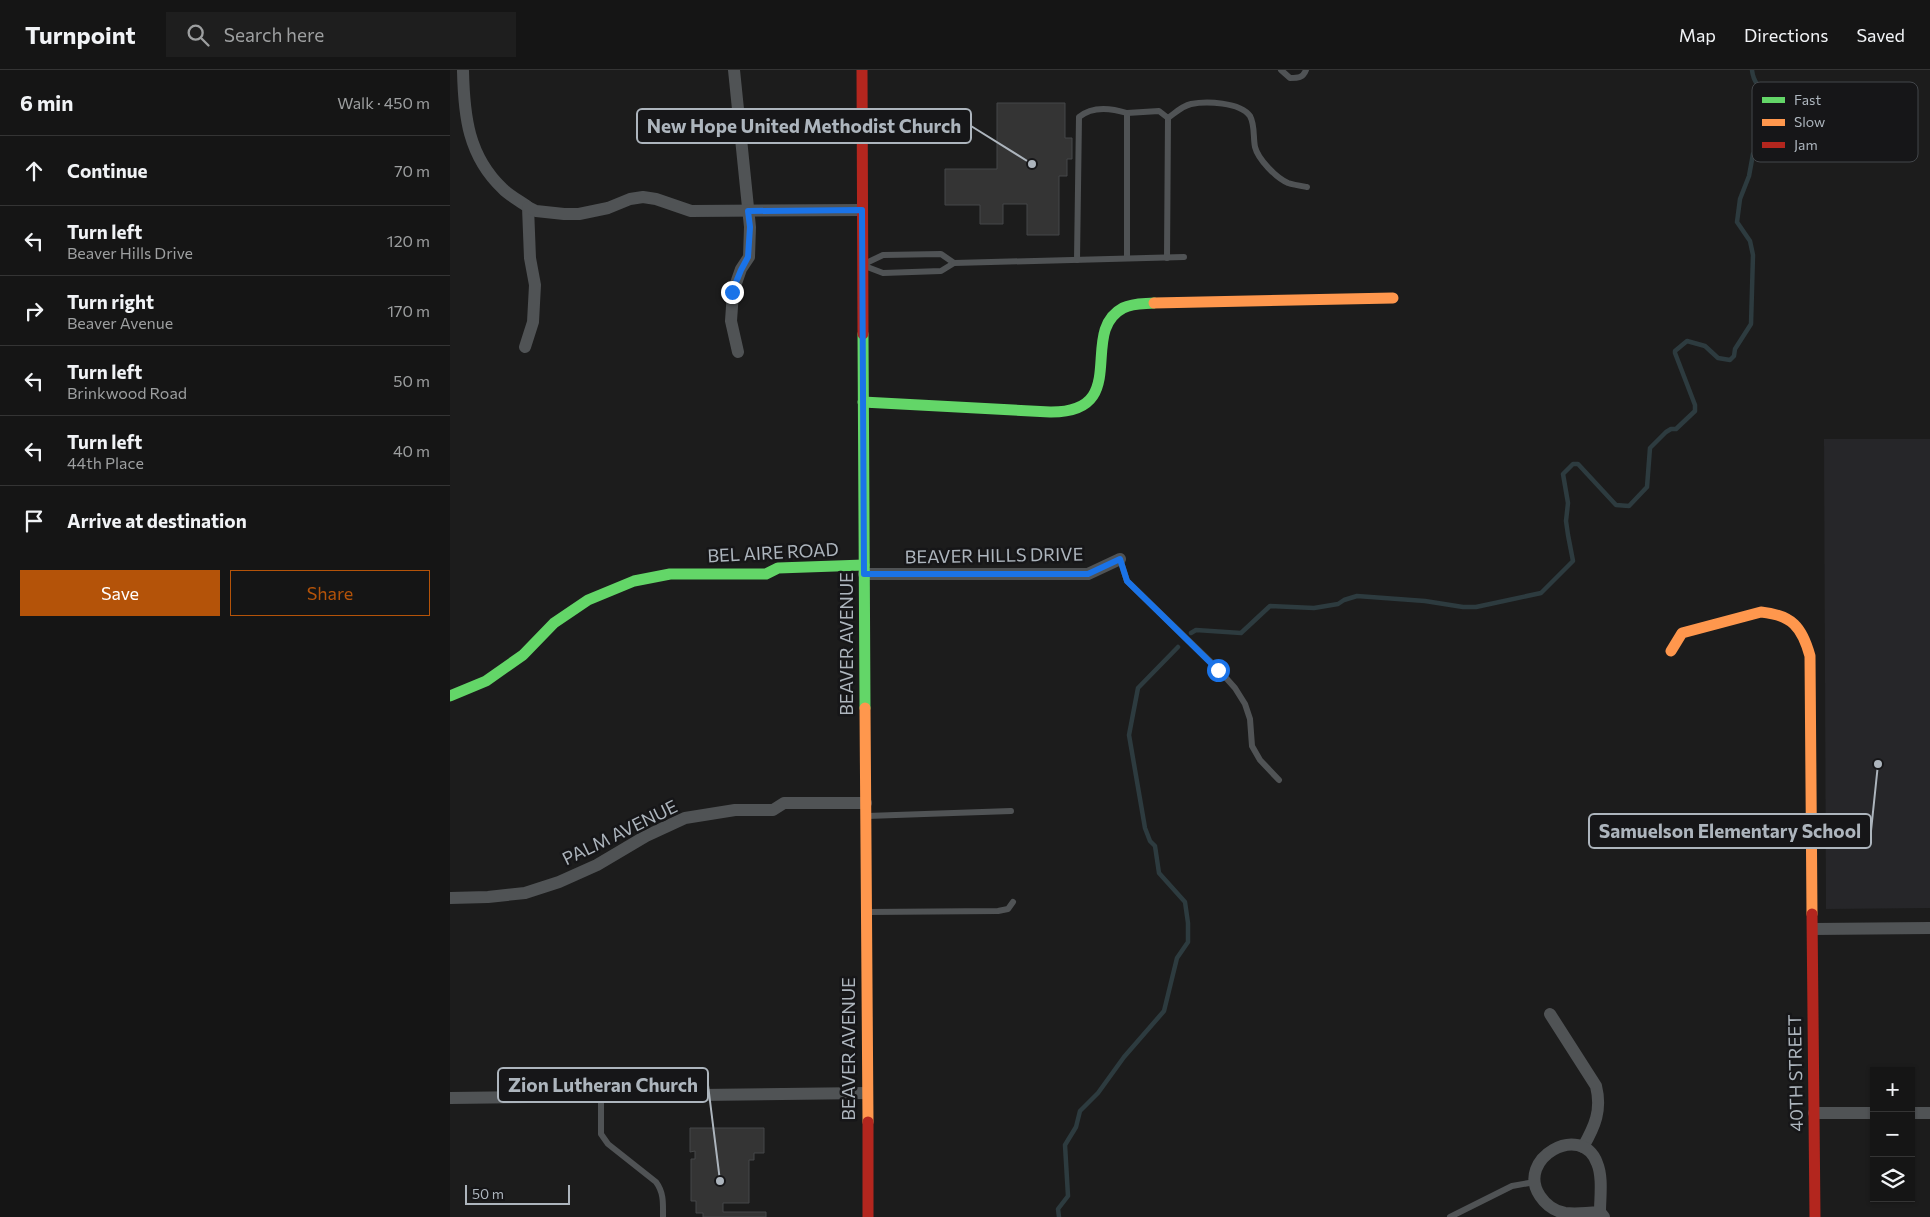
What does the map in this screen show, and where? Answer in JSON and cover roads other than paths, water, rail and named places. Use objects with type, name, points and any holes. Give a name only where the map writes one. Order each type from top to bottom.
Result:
[{"type":"street","points":[[734,70],[750,227],[748,257],[732,292],[731,321],[738,352]]},
{"type":"street","name":"BEAVER AVENUE","points":[[862,70],[868,1217]]},
{"type":"street","points":[[462,71],[463,107],[479,160],[503,189],[536,211],[579,214],[608,208],[630,199],[643,197],[691,210],[862,210]]},
{"type":"street","points":[[525,347],[533,322],[535,285],[530,258],[528,207]]},
{"type":"street","points":[[863,402],[899,402],[1022,411],[1058,412],[1071,410],[1083,405],[1093,396],[1098,388],[1106,328],[1110,319],[1125,306],[1218,301],[1316,301],[1393,298]]},
{"type":"street","name":"BEAVER HILLS DRIVE","points":[[864,570],[1088,574],[1120,559]]},
{"type":"street","name":"BEL AIRE ROAD","points":[[450,696],[486,681],[523,655],[554,623],[588,600],[634,581],[670,574],[766,574],[778,568],[864,570]]},
{"type":"street","name":"40TH STREET","points":[[1670,650],[1682,633],[1761,612],[1771,612],[1789,619],[1800,629],[1805,637],[1810,656],[1815,1217]]},
{"type":"street","name":"PALM AVENUE","points":[[450,898],[488,897],[525,893],[559,882],[597,864],[646,836],[685,818],[735,810],[773,810],[784,803],[866,809]]},
{"type":"street","points":[[1813,929],[1930,928]]},
{"type":"street","points":[[1550,1014],[1596,1086],[1599,1112],[1594,1127],[1583,1147]]},
{"type":"street","points":[[450,1098],[602,1098],[867,1093]]},
{"type":"street","points":[[1814,1113],[1870,1113]]},
{"type":"street","points":[[1915,1113],[1930,1113]]},
{"type":"street","points":[[1568,1144],[1583,1147],[1591,1152],[1597,1161],[1602,1215],[1564,1213],[1554,1209],[1538,1193],[1535,1182],[1536,1171],[1541,1160],[1548,1152],[1568,1144]]},
{"type":"lane","points":[[1281,70],[1290,78],[1299,78],[1306,70]]},
{"type":"lane","points":[[1168,118],[1179,109],[1190,104],[1220,103],[1239,108],[1250,116],[1259,159],[1287,183],[1307,187]]},
{"type":"lane","points":[[1077,260],[1079,117],[1085,112],[1095,109],[1118,110],[1127,113],[1159,111],[1168,118]]},
{"type":"lane","points":[[1127,113],[1127,258]]},
{"type":"lane","points":[[1167,258],[1168,118]]},
{"type":"lane","points":[[862,265],[883,255],[941,254],[954,263]]},
{"type":"lane","points":[[862,265],[883,273],[941,271],[954,263],[1184,257]]},
{"type":"lane","points":[[1120,559],[1127,581],[1234,688],[1245,704],[1250,719],[1252,746],[1260,760],[1278,780]]},
{"type":"lane","points":[[866,809],[1011,811]]},
{"type":"lane","points":[[866,912],[998,911],[1008,909],[1013,902]]},
{"type":"lane","points":[[602,1098],[601,1134],[608,1144],[660,1187],[662,1192],[662,1217]]},
{"type":"lane","points":[[1450,1217],[1512,1186],[1535,1182]]},
{"type":"waterway","points":[[1752,70],[1756,82]]},
{"type":"waterway","points":[[1191,633],[1196,630],[1241,633],[1270,606],[1314,608],[1338,604],[1357,596],[1476,607],[1541,593],[1573,561],[1566,521],[1568,503],[1563,474],[1573,464],[1578,464],[1616,505],[1629,506],[1647,487],[1650,448],[1666,432],[1676,429],[1695,411],[1695,405],[1675,351],[1687,341],[1705,346],[1718,358],[1730,360],[1751,324],[1753,255],[1750,241],[1737,222],[1740,199],[1749,176],[1752,160]]},
{"type":"waterway","points":[[1059,1217],[1058,1209],[1068,1196],[1065,1145],[1076,1127],[1080,1111],[1098,1093],[1124,1057],[1164,1011],[1177,958],[1188,942],[1185,902],[1159,873],[1155,846],[1150,841],[1145,828],[1129,735],[1138,688],[1178,647]]},
{"type":"place","name":"New Hope United Methodist Church","points":[[1032,164]]},
{"type":"place","name":"Samuelson Elementary School","points":[[1878,764]]},
{"type":"place","name":"Zion Lutheran Church","points":[[720,1181]]}]
